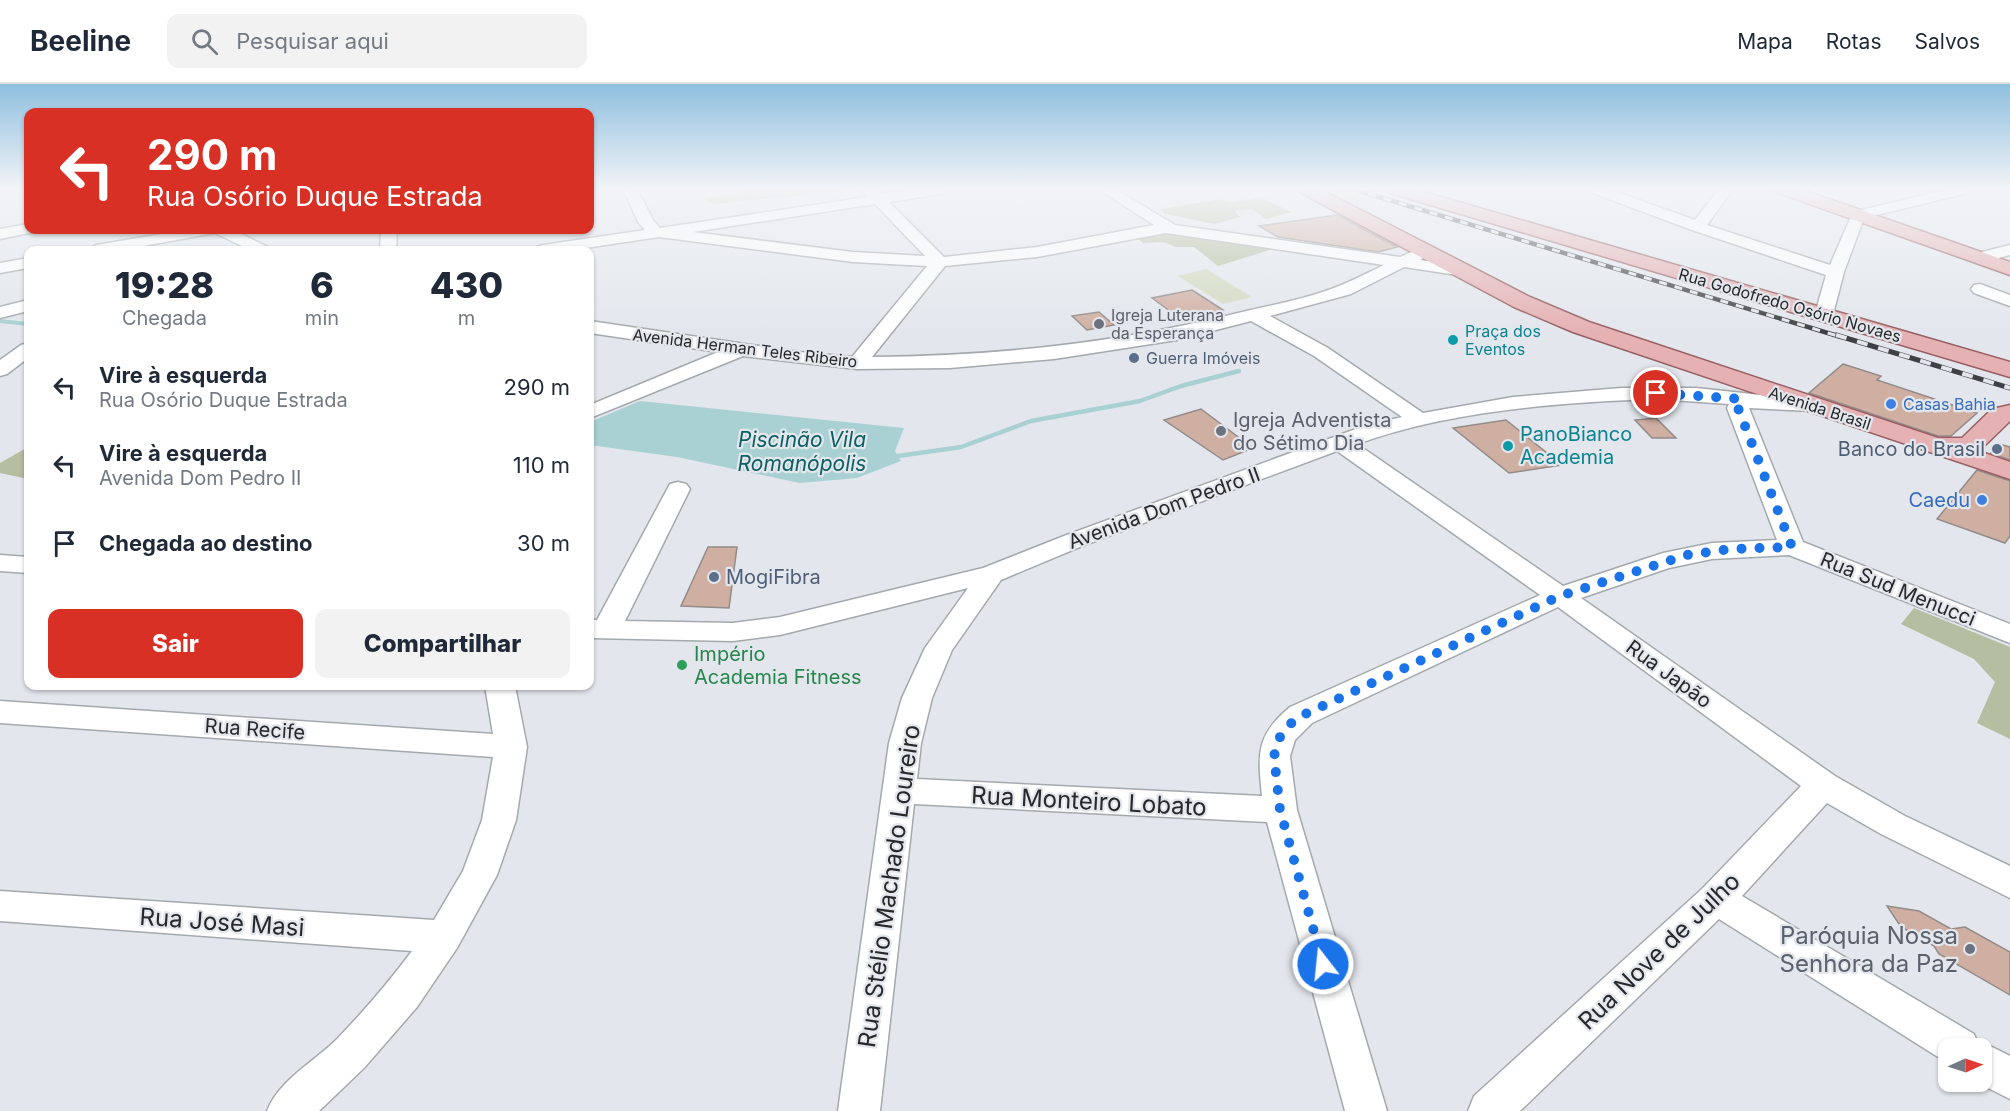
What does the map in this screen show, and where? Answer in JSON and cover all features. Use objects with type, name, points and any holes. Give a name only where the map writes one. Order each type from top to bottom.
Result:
[{"type":"main road","name":"Avenida Brasil","points":[[1400,237],[1508,294],[1581,327],[1664,356],[1745,394],[1812,405],[1936,446],[1988,460]]},
{"type":"main road","name":"Rua Godofredo Osório Novaes","points":[[1566,237],[2010,370]]},
{"type":"main road","points":[[1920,237],[2010,269]]},
{"type":"main road","points":[[1745,394],[1891,431]]},
{"type":"main road","points":[[1988,460],[2001,415],[2010,413]]},
{"type":"street","points":[[119,246],[171,237]]},
{"type":"street","points":[[234,237],[252,246]]},
{"type":"street","points":[[568,246],[624,237]]},
{"type":"street","points":[[725,237],[853,257],[940,262],[1037,252],[1118,237]]},
{"type":"street","points":[[915,237],[940,262]]},
{"type":"street","points":[[1225,237],[1464,271]]},
{"type":"street","points":[[1728,237],[1835,272]]},
{"type":"street","points":[[1824,314],[1835,272],[1849,237]]},
{"type":"street","name":"Avenida Herman Teles Ribeiro","points":[[594,328],[741,350],[857,363],[950,362],[1054,354],[1177,334],[1254,315],[1336,292],[1425,250]]},
{"type":"street","points":[[1980,258],[2010,250]]},
{"type":"street","points":[[857,363],[940,262]]},
{"type":"street","points":[[0,268],[24,264]]},
{"type":"street","points":[[1980,289],[2010,301]]},
{"type":"street","points":[[0,313],[24,306]]},
{"type":"street","points":[[1254,315],[1321,352],[1418,419]]},
{"type":"street","points":[[594,410],[741,350]]},
{"type":"street","points":[[0,370],[24,352]]},
{"type":"street","points":[[1745,394],[1738,408],[1792,547]]},
{"type":"street","name":"Avenida Dom Pedro II","points":[[598,629],[733,632],[780,626],[992,574],[1073,541],[1372,431],[1418,419],[1586,397],[1745,394]]},
{"type":"street","name":"Rua Japão","points":[[1340,443],[1560,596],[1823,785],[1893,825],[2010,883]]},
{"type":"street","points":[[598,629],[678,489]]},
{"type":"street","name":"Rua Sud Menucci","points":[[1366,1111],[1280,810],[1274,756],[1280,737],[1289,725],[1301,716],[1560,596],[1687,555],[1731,549],[1792,547],[2010,634]]},
{"type":"street","points":[[0,563],[24,565]]},
{"type":"street","name":"Rua Stélio Machado Loureiro","points":[[859,1111],[905,743],[920,692],[939,648],[992,574]]},
{"type":"street","points":[[288,1111],[350,1054],[403,994],[444,937],[479,875],[499,820],[511,747],[501,690]]},
{"type":"street","name":"Rua Recife","points":[[0,712],[511,747]]},
{"type":"street","name":"Rua Nove de Julho","points":[[1489,1111],[1716,899],[1823,785]]},
{"type":"street","name":"Rua Monteiro Lobato","points":[[898,791],[1280,810]]},
{"type":"street","points":[[1716,899],[1944,1038]]},
{"type":"street","name":"Rua José Masi","points":[[0,906],[444,937]]},
{"type":"street","points":[[1992,1068],[2010,1079]]},
{"type":"green space","points":[[1200,237],[1273,249],[1218,266],[1194,247],[1176,247],[1163,242],[1143,243],[1139,239]]},
{"type":"green space","points":[[1206,269],[1252,297],[1223,304],[1178,276]]},
{"type":"green space","points":[[24,449],[24,478],[0,473],[0,463]]},
{"type":"green space","points":[[1914,608],[2010,647],[2010,739],[1977,723],[1995,682],[1974,659],[1901,624]]},
{"type":"water","name":"Piscinão Vila Romanópolis","points":[[640,401],[904,428],[895,451],[901,461],[857,478],[800,483],[677,457],[594,446],[594,420]]},
{"type":"building","points":[[1278,237],[1378,237],[1397,247],[1378,252]]},
{"type":"building","points":[[1192,290],[1223,310],[1182,320],[1152,298]]},
{"type":"building","points":[[1099,312],[1114,325],[1087,330],[1072,316]]},
{"type":"building","name":"Casas Bahia","points":[[1843,364],[1881,376],[1877,380],[1977,413],[1951,436],[1938,436],[1809,393]]},
{"type":"building","points":[[1201,409],[1253,448],[1223,460],[1164,420]]},
{"type":"building","points":[[1656,418],[1676,438],[1652,438],[1635,420]]},
{"type":"building","name":"PanoBianco Academia","points":[[1506,420],[1562,465],[1509,473],[1453,428]]},
{"type":"building","name":"Banco do Brasil","points":[[1999,444],[2010,447],[2010,460],[1991,453]]},
{"type":"building","name":"Caedu","points":[[1977,470],[2010,481],[2010,536],[2005,543],[1937,519]]},
{"type":"building","name":"MogiFibra","points":[[708,547],[737,547],[729,608],[681,606]]},
{"type":"building","name":"Paróquia Nossa Senhora da Paz","points":[[1887,906],[1919,911],[1951,929],[1965,927],[2010,952],[2010,995],[1939,954],[1934,946],[1901,927]]},
{"type":"waterway","points":[[0,321],[24,324]]},
{"type":"waterway","points":[[891,457],[961,447],[1031,421],[1140,401],[1181,386],[1239,371]]},
{"type":"railway","points":[[1511,237],[1841,337]]},
{"type":"railway","points":[[1836,335],[2010,388]]},
{"type":"place","name":"Igreja Luterana da Esperança","points":[[1099,324]]},
{"type":"place","name":"Praça dos Eventos","points":[[1453,340]]},
{"type":"place","name":"Guerra Imóveis","points":[[1134,358]]},
{"type":"place","name":"Casas Bahia","points":[[1891,404]]},
{"type":"place","name":"Igreja Adventista do Sétimo Dia","points":[[1221,431]]},
{"type":"place","name":"PanoBianco Academia","points":[[1508,446]]},
{"type":"place","name":"Banco do Brasil","points":[[1997,449]]},
{"type":"place","name":"Caedu","points":[[1982,500]]},
{"type":"place","name":"MogiFibra","points":[[714,577]]},
{"type":"place","name":"Império Academia Fitness","points":[[682,665]]},
{"type":"place","name":"Paróquia Nossa Senhora da Paz","points":[[1970,949]]},
{"type":"route","points":[[1323,964],[1280,810],[1274,756],[1280,737],[1289,725],[1301,716],[1560,596],[1687,555],[1731,549],[1792,547],[1738,408],[1741,399],[1711,395],[1656,393]]}]
